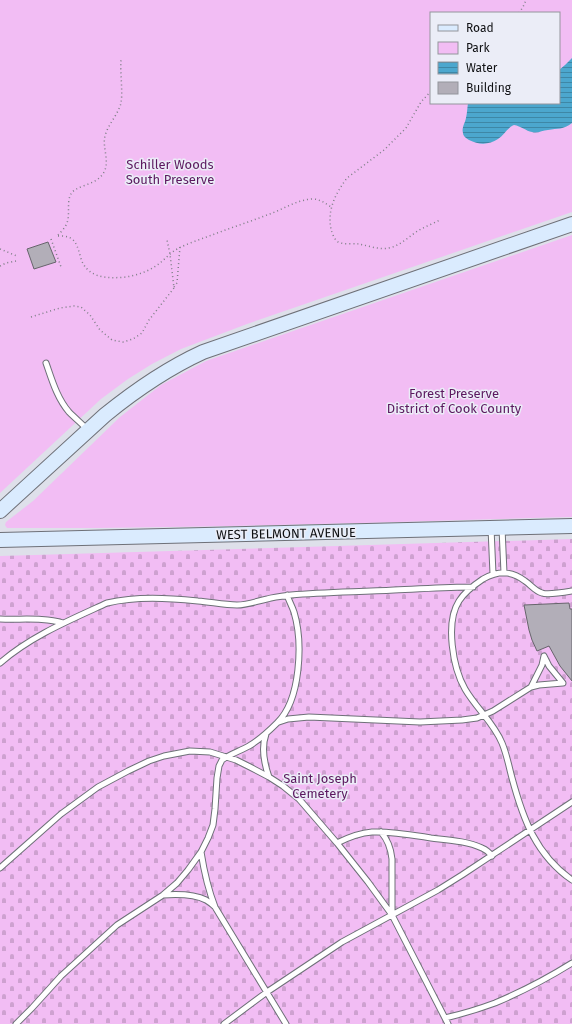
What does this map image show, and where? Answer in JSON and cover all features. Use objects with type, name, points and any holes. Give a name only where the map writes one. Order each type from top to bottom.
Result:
[{"type":"main road","points":[[0,511],[123,400],[144,384],[176,365],[203,352],[572,224]]},
{"type":"main road","name":"WEST BELMONT AVENUE","points":[[0,540],[572,526]]},
{"type":"lane","points":[[46,363],[62,401],[69,412],[88,430]]},
{"type":"lane","points":[[497,527],[504,573]]},
{"type":"lane","points":[[493,574],[497,527]]},
{"type":"lane","points":[[572,591],[543,594],[534,589],[518,576],[504,573],[493,574],[473,586],[458,602],[452,621],[451,634],[458,673],[464,687],[502,742],[509,762],[511,776],[523,817],[539,847],[548,858],[572,880]]},
{"type":"lane","points":[[0,663],[12,652],[41,634],[107,603],[131,599],[172,599],[238,605],[250,604],[267,598],[287,595],[473,586]]},
{"type":"lane","points":[[16,1024],[61,976],[95,945],[118,925],[163,895],[177,883],[201,852],[213,824],[217,778],[219,766],[222,760],[252,743],[279,722],[287,709],[293,694],[297,680],[299,638],[294,612],[287,595]]},
{"type":"lane","points":[[0,620],[46,620],[64,624]]},
{"type":"lane","points":[[279,722],[288,719],[309,717],[420,722],[477,718],[493,711],[531,687],[563,683],[549,666],[544,656],[541,668],[531,687]]},
{"type":"lane","points":[[266,733],[264,758],[269,777]]},
{"type":"lane","points":[[0,868],[61,814],[98,787],[128,770],[164,756],[190,751],[210,752],[225,757],[250,767],[283,786],[299,799],[337,843],[392,915],[448,1024]]},
{"type":"lane","points":[[224,1024],[267,992],[342,942],[438,890],[492,856],[572,802]]},
{"type":"lane","points":[[337,843],[357,834],[381,832],[469,844],[482,847],[492,856]]},
{"type":"lane","points":[[381,832],[389,844],[392,855],[392,915]]},
{"type":"lane","points":[[201,852],[208,889],[215,906],[286,1024]]},
{"type":"lane","points":[[163,895],[180,895],[199,898],[206,900],[215,906]]},
{"type":"lane","points":[[445,1018],[470,1012],[495,1003],[572,963]]},
{"type":"path","points":[[520,12],[526,0]]},
{"type":"path","points":[[121,60],[121,103],[105,135],[106,166],[104,172],[100,178],[94,182],[72,192],[70,196],[68,222],[58,236],[66,236],[74,240],[83,266],[90,272],[104,277],[115,278],[143,273],[150,270],[170,254],[190,243],[269,214],[301,200],[320,200],[331,207]]},
{"type":"path","points":[[430,91],[420,102],[406,128],[384,150],[347,178],[339,190],[331,207],[330,215],[332,231],[334,237],[338,241],[342,243],[354,243],[382,248],[387,248],[403,242],[421,229],[440,220]]},
{"type":"path","points":[[51,238],[61,267]]},
{"type":"path","points":[[167,240],[174,288]]},
{"type":"path","points":[[31,317],[60,308],[74,306],[81,307],[90,315],[100,330],[112,340],[123,342],[133,339],[142,333],[149,320],[177,283],[180,248]]},
{"type":"path","points":[[0,249],[17,256]]},
{"type":"path","points":[[0,266],[16,261]]},
{"type":"green space","name":"Schiller Woods South Preserve","points":[[0,0],[572,0],[572,212],[247,324],[181,349],[152,364],[128,379],[101,399],[0,493]]},
{"type":"green space","name":"Forest Preserve District of Cook County","points":[[572,235],[572,517],[290,525],[78,528],[7,528],[5,525],[6,522],[33,501],[120,417],[161,385],[206,361]]},
{"type":"green space","name":"Saint Joseph Cemetery","points":[[572,539],[572,1024],[0,1024],[0,556]]},
{"type":"water","points":[[572,58],[572,123],[563,128],[536,133],[514,125],[498,139],[488,143],[473,142],[464,136],[463,130],[468,104],[560,104],[560,69]]},
{"type":"building","points":[[48,242],[56,262],[34,269],[27,249]]},
{"type":"building","points":[[569,603],[570,609],[572,609],[572,681],[560,666],[549,646],[537,651],[529,630],[524,605]]}]
